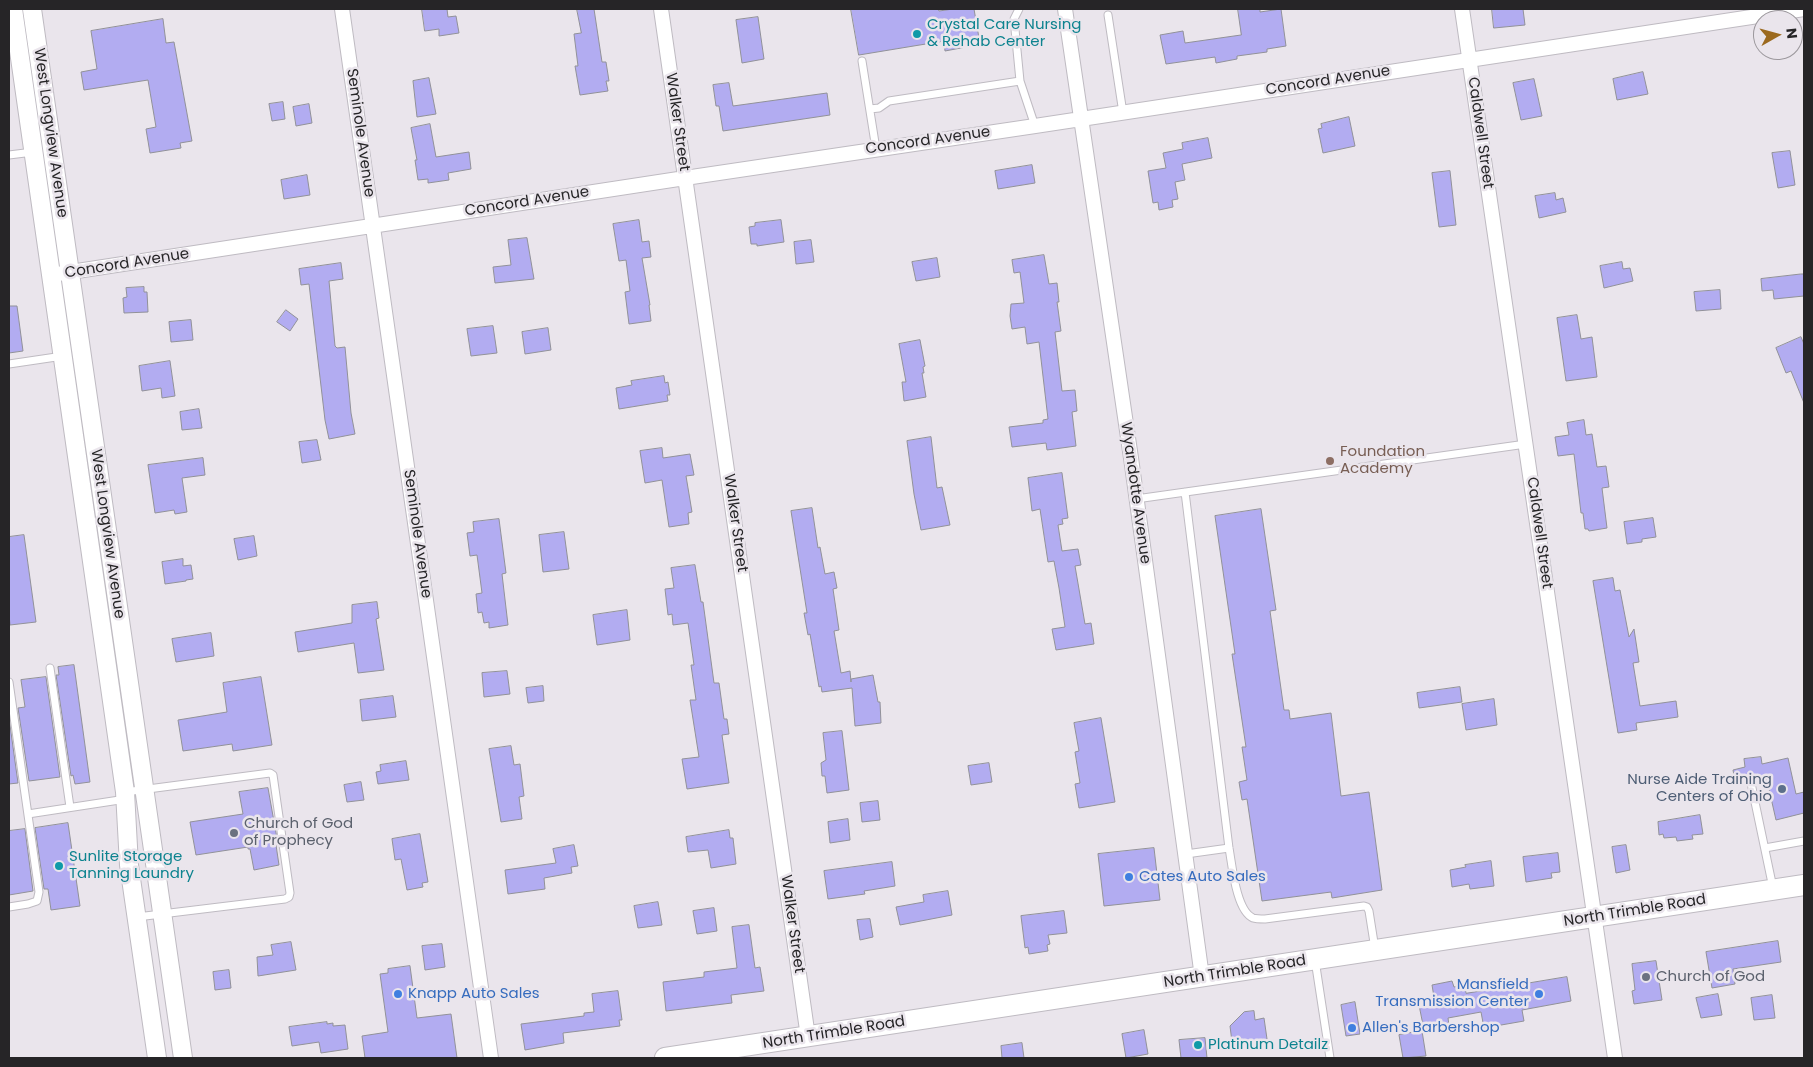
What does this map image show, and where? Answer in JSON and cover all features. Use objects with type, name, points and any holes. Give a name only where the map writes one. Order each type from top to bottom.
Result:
[{"type":"main road","name":"North Trimble Road","points":[[665,1058],[1804,885]]},
{"type":"street","name":"West Longview Avenue","points":[[13,9],[126,796],[129,865],[157,1058]]},
{"type":"street","name":"West Longview Avenue","points":[[32,9],[183,1058]]},
{"type":"street","name":"Seminole Avenue","points":[[342,9],[491,1058]]},
{"type":"street","name":"Walker Street","points":[[661,9],[808,1037]]},
{"type":"street","name":"Wyandotte Avenue","points":[[1065,9],[1136,499],[1202,977]]},
{"type":"street","name":"Caldwell Street","points":[[1462,9],[1615,1058]]},
{"type":"street","name":"Concord Avenue","points":[[51,276],[1804,9]]},
{"type":"lane","points":[[1019,9],[1014,19],[1020,80],[1035,126]]},
{"type":"lane","points":[[1108,15],[1123,113]]},
{"type":"lane","points":[[862,61],[876,149]]},
{"type":"lane","points":[[870,109],[879,108],[889,101],[1020,80]]},
{"type":"lane","points":[[9,155],[34,152]]},
{"type":"lane","points":[[9,364],[63,356]]},
{"type":"lane","points":[[1136,499],[1526,444]]},
{"type":"lane","points":[[1185,492],[1229,848],[1234,882],[1245,911],[1253,918],[1265,919],[1364,906],[1367,907],[1369,912],[1375,950]]},
{"type":"lane","points":[[50,668],[70,807]]},
{"type":"lane","points":[[9,682],[39,892],[37,901],[9,907]]},
{"type":"lane","points":[[28,814],[126,796],[144,789],[270,773],[274,778],[289,897],[137,917]]},
{"type":"lane","points":[[1751,783],[1774,890]]},
{"type":"lane","points":[[1765,848],[1804,841]]},
{"type":"lane","points":[[1186,854],[1229,848]]},
{"type":"lane","points":[[1315,960],[1330,1058]]},
{"type":"building","points":[[422,9],[447,9],[448,17],[456,16],[459,33],[439,36],[439,29],[425,31]]},
{"type":"building","points":[[577,9],[594,9],[602,62],[606,62],[609,81],[606,81],[608,91],[580,95],[575,66],[578,66],[574,34],[581,33]]},
{"type":"building","name":"Crystal Care Nursing & Rehab Center","points":[[851,9],[938,9],[939,11],[974,9],[979,38],[965,40],[966,47],[945,51],[944,41],[859,55]]},
{"type":"building","points":[[1238,9],[1260,9],[1260,12],[1281,9],[1286,46],[1267,49],[1267,52],[1237,56],[1237,59],[1216,63],[1215,57],[1166,64],[1160,35],[1183,31],[1185,43],[1241,35]]},
{"type":"building","points":[[1492,9],[1523,9],[1525,25],[1494,28]]},
{"type":"building","points":[[758,17],[764,59],[742,63],[736,20]]},
{"type":"building","points":[[163,19],[166,43],[174,42],[192,141],[180,143],[181,148],[150,153],[146,129],[156,127],[148,80],[84,90],[81,72],[97,69],[91,31]]},
{"type":"building","points":[[1643,72],[1648,94],[1617,100],[1613,79]]},
{"type":"building","points":[[429,78],[436,114],[417,117],[413,81]]},
{"type":"building","points":[[1534,79],[1542,116],[1521,120],[1513,83]]},
{"type":"building","points":[[729,83],[733,106],[827,93],[830,115],[723,131],[719,106],[716,106],[713,85]]},
{"type":"building","points":[[283,102],[285,119],[272,121],[269,104]]},
{"type":"building","points":[[309,104],[312,123],[296,126],[293,107]]},
{"type":"building","points":[[1349,117],[1355,146],[1323,153],[1318,129],[1322,128],[1321,124]]},
{"type":"building","points":[[430,124],[436,157],[469,152],[471,169],[448,173],[449,180],[428,183],[428,179],[418,180],[415,160],[417,160],[411,128]]},
{"type":"building","points":[[1208,138],[1212,158],[1182,164],[1185,180],[1175,182],[1178,199],[1172,200],[1173,207],[1159,210],[1158,202],[1153,203],[1148,171],[1166,168],[1163,153],[1183,149],[1182,143]]},
{"type":"building","points":[[1790,151],[1795,185],[1778,188],[1772,153]]},
{"type":"building","points":[[1032,165],[1035,183],[998,189],[995,171]]},
{"type":"building","points":[[1450,171],[1456,225],[1439,227],[1432,173]]},
{"type":"building","points":[[307,175],[310,195],[284,199],[281,180]]},
{"type":"building","points":[[1555,193],[1556,200],[1563,198],[1566,212],[1539,218],[1535,196]]},
{"type":"building","points":[[639,220],[642,242],[649,241],[651,257],[642,258],[651,321],[629,324],[625,292],[630,291],[626,260],[619,261],[613,224]]},
{"type":"building","points":[[781,220],[784,242],[757,246],[757,244],[751,244],[749,227],[755,226],[755,223]]},
{"type":"building","points":[[527,238],[534,279],[495,283],[493,267],[511,265],[508,240]]},
{"type":"building","points":[[811,240],[814,262],[796,264],[794,242]]},
{"type":"building","points":[[1044,255],[1049,284],[1057,283],[1059,302],[1057,302],[1061,331],[1055,332],[1062,391],[1075,390],[1077,411],[1072,412],[1076,446],[1047,450],[1046,443],[1012,447],[1009,427],[1043,423],[1043,420],[1048,419],[1039,342],[1027,344],[1025,327],[1012,329],[1010,316],[1011,304],[1024,303],[1020,272],[1014,273],[1012,260]]},
{"type":"building","points":[[937,258],[940,277],[916,281],[912,262]]},
{"type":"building","points":[[1622,262],[1623,269],[1630,268],[1633,281],[1604,288],[1600,266]]},
{"type":"building","points":[[341,263],[343,279],[329,281],[335,346],[337,348],[345,347],[351,413],[355,434],[329,439],[325,420],[309,284],[301,285],[299,269]]},
{"type":"building","points":[[1804,274],[1804,296],[1774,299],[1773,290],[1762,291],[1761,279]]},
{"type":"building","points":[[144,287],[144,292],[147,292],[148,312],[124,313],[123,298],[127,297],[126,288]]},
{"type":"building","points":[[1720,290],[1721,309],[1696,311],[1694,292]]},
{"type":"building","points":[[9,306],[17,306],[23,351],[9,353]]},
{"type":"building","points":[[286,310],[298,319],[290,331],[277,322]]},
{"type":"building","points":[[1577,315],[1581,339],[1592,337],[1597,377],[1566,381],[1557,318]]},
{"type":"building","points":[[191,320],[193,340],[171,342],[169,322]]},
{"type":"building","points":[[493,326],[497,353],[471,356],[467,329]]},
{"type":"building","points":[[548,328],[551,350],[525,354],[522,332]]},
{"type":"building","points":[[1801,337],[1804,344],[1804,403],[1791,371],[1786,373],[1776,348]]},
{"type":"building","points":[[920,340],[925,366],[923,367],[924,373],[922,373],[926,397],[904,401],[902,382],[906,382],[899,344]]},
{"type":"building","points":[[170,361],[175,396],[162,398],[161,388],[142,391],[139,366]]},
{"type":"building","points":[[664,376],[665,383],[668,382],[670,395],[667,395],[668,401],[619,409],[616,388],[632,385],[631,381]]},
{"type":"building","points":[[199,409],[202,428],[182,430],[180,412]]},
{"type":"building","points":[[1584,420],[1586,435],[1592,434],[1597,467],[1606,466],[1609,487],[1602,488],[1607,528],[1589,531],[1585,529],[1583,513],[1581,513],[1574,454],[1558,456],[1555,437],[1569,435],[1567,423]]},
{"type":"building","points":[[931,437],[937,488],[942,487],[950,525],[921,530],[907,441]]},
{"type":"building","points":[[317,440],[321,460],[302,463],[299,442]]},
{"type":"building","points":[[662,448],[663,458],[690,454],[694,475],[686,476],[692,512],[688,513],[689,524],[669,527],[662,480],[645,483],[640,451]]},
{"type":"building","points":[[203,458],[205,475],[182,478],[187,512],[175,514],[174,510],[155,513],[148,465]]},
{"type":"building","points":[[1062,473],[1068,518],[1062,519],[1063,524],[1058,525],[1062,551],[1078,549],[1081,565],[1075,566],[1085,624],[1091,623],[1094,644],[1056,650],[1052,629],[1065,627],[1059,588],[1054,561],[1048,562],[1040,509],[1032,511],[1028,478]]},
{"type":"building","points":[[812,508],[818,548],[820,547],[825,574],[834,572],[837,588],[833,589],[839,630],[834,631],[841,673],[850,671],[851,682],[851,679],[873,675],[878,702],[880,702],[881,723],[855,726],[852,688],[822,692],[821,686],[819,687],[810,634],[808,635],[804,613],[807,613],[791,511]]},
{"type":"building","points":[[1261,509],[1276,610],[1270,611],[1284,710],[1289,710],[1290,719],[1331,713],[1341,796],[1369,792],[1382,890],[1332,898],[1331,892],[1262,901],[1247,799],[1242,800],[1239,782],[1247,780],[1242,747],[1246,747],[1232,654],[1235,654],[1215,516]]},
{"type":"building","points":[[1653,518],[1656,537],[1642,539],[1642,542],[1627,544],[1624,522]]},
{"type":"building","points":[[499,519],[506,573],[502,574],[508,625],[489,628],[489,622],[484,623],[482,612],[478,613],[476,594],[482,593],[477,555],[470,556],[467,533],[474,532],[473,522]]},
{"type":"building","points":[[564,532],[569,569],[543,572],[539,535]]},
{"type":"building","points":[[24,535],[36,622],[10,625],[9,537]]},
{"type":"building","points":[[254,536],[257,556],[238,560],[234,539]]},
{"type":"building","points":[[183,559],[183,566],[191,565],[193,579],[165,584],[162,562]]},
{"type":"building","points":[[695,565],[701,602],[703,602],[714,683],[719,683],[724,719],[727,719],[729,734],[722,735],[729,783],[687,789],[682,759],[699,757],[690,700],[696,700],[691,665],[694,665],[688,623],[673,625],[672,614],[668,615],[665,589],[674,588],[671,568]]},
{"type":"building","points":[[1613,578],[1615,591],[1620,590],[1629,637],[1634,629],[1639,662],[1633,663],[1640,706],[1676,701],[1678,717],[1636,723],[1637,730],[1618,733],[1593,581]]},
{"type":"building","points":[[377,602],[379,618],[376,619],[384,670],[358,673],[354,643],[298,652],[295,632],[352,623],[352,605]]},
{"type":"building","points":[[627,610],[630,640],[597,645],[593,615]]},
{"type":"building","points":[[211,633],[214,656],[176,662],[172,639]]},
{"type":"building","points":[[74,665],[90,782],[75,784],[73,775],[71,776],[56,675],[59,675],[58,667]]},
{"type":"building","points":[[507,671],[510,694],[484,697],[482,673]]},
{"type":"building","points":[[46,677],[60,777],[29,781],[18,708],[25,707],[21,680]]},
{"type":"building","points":[[261,677],[272,745],[233,751],[232,744],[183,751],[178,720],[227,712],[223,683]]},
{"type":"building","points":[[543,686],[544,701],[528,703],[526,688]]},
{"type":"building","points":[[1460,687],[1462,702],[1419,708],[1417,693]]},
{"type":"building","points":[[393,696],[396,717],[362,721],[360,700]]},
{"type":"building","points":[[1494,699],[1497,725],[1466,730],[1462,704]]},
{"type":"building","points":[[9,718],[18,783],[9,784]]},
{"type":"building","points":[[1101,718],[1115,802],[1079,808],[1075,784],[1080,783],[1075,752],[1079,751],[1074,723]]},
{"type":"building","points":[[842,731],[849,790],[827,793],[825,776],[822,776],[821,763],[826,760],[823,733]]},
{"type":"building","points":[[511,746],[514,765],[520,764],[524,796],[519,797],[522,819],[501,822],[489,749]]},
{"type":"building","name":"Nurse Aide Training Centers of Ohio","points":[[1761,757],[1762,764],[1788,758],[1796,794],[1804,792],[1804,813],[1776,820],[1766,776],[1735,781],[1733,770],[1745,767],[1744,759]]},
{"type":"building","points":[[406,761],[409,780],[378,784],[376,772],[381,771],[380,765]]},
{"type":"building","points":[[989,763],[992,782],[971,785],[968,766]]},
{"type":"building","points":[[361,782],[364,800],[347,802],[344,785]]},
{"type":"building","name":"Church of God of Prophecy","points":[[268,788],[278,844],[276,845],[279,865],[254,870],[248,847],[196,855],[190,822],[243,814],[239,792]]},
{"type":"building","points":[[878,801],[880,820],[862,822],[860,803]]},
{"type":"building","points":[[1700,815],[1703,834],[1692,835],[1693,839],[1677,841],[1676,837],[1664,838],[1663,834],[1659,835],[1658,822]]},
{"type":"building","points":[[848,819],[850,840],[830,843],[828,822]]},
{"type":"building","name":"Sunlite Storage Tanning Laundry","points":[[68,823],[80,906],[51,910],[48,889],[44,889],[35,828]]},
{"type":"building","points":[[25,829],[33,891],[9,895],[9,831]]},
{"type":"building","points":[[729,830],[730,838],[733,838],[736,864],[711,868],[708,850],[688,852],[686,837]]},
{"type":"building","points":[[420,834],[428,882],[422,883],[423,887],[407,890],[401,859],[395,860],[392,839]]},
{"type":"building","points":[[574,845],[578,866],[571,867],[572,873],[544,878],[545,889],[508,894],[505,870],[556,863],[553,849]]},
{"type":"building","points":[[1626,845],[1630,870],[1616,873],[1612,847]]},
{"type":"building","name":"Cates Auto Sales","points":[[1154,848],[1160,900],[1104,906],[1098,854]]},
{"type":"building","points":[[1558,853],[1560,872],[1551,873],[1552,878],[1526,882],[1523,857]]},
{"type":"building","points":[[1491,861],[1494,886],[1470,889],[1469,884],[1452,887],[1450,870],[1466,867],[1465,865]]},
{"type":"building","points":[[892,862],[895,886],[864,891],[865,894],[828,899],[824,871]]},
{"type":"building","points":[[948,891],[952,915],[900,925],[896,907],[924,902],[923,895]]},
{"type":"building","points":[[658,902],[662,925],[638,928],[634,906]]},
{"type":"building","points":[[714,908],[717,931],[697,934],[693,911]]},
{"type":"building","points":[[1064,911],[1067,933],[1048,935],[1050,944],[1047,945],[1048,951],[1029,954],[1028,947],[1025,948],[1021,916]]},
{"type":"building","points":[[870,919],[873,937],[860,940],[857,920]]},
{"type":"building","points":[[749,925],[755,968],[760,967],[764,991],[731,995],[732,1003],[666,1011],[663,982],[704,977],[704,972],[737,968],[732,927]]},
{"type":"building","points":[[1778,941],[1781,962],[1733,969],[1735,984],[1712,988],[1706,952]]},
{"type":"building","points":[[291,942],[296,970],[258,976],[257,957],[273,955],[271,945]]},
{"type":"building","points":[[442,944],[445,967],[425,970],[422,946]]},
{"type":"building","name":"Church of God","points":[[1656,961],[1662,1000],[1634,1004],[1632,991],[1635,990],[1632,964]]},
{"type":"building","name":"Knapp Auto Sales","points":[[410,966],[417,1018],[451,1014],[457,1058],[365,1058],[362,1036],[388,1032],[380,974],[388,973],[388,969]]},
{"type":"building","points":[[229,970],[231,988],[215,990],[213,972]]},
{"type":"building","points":[[1567,977],[1571,1001],[1522,1010],[1524,1021],[1484,1028],[1481,1012],[1448,1018],[1449,1025],[1424,1030],[1418,1000],[1434,997],[1432,985],[1452,981],[1454,987],[1465,985],[1466,993]]},
{"type":"building","points":[[618,991],[622,1020],[619,1020],[620,1026],[563,1033],[564,1043],[525,1050],[521,1024],[584,1016],[584,1013],[594,1012],[592,994]]},
{"type":"building","points":[[1718,994],[1722,1015],[1701,1018],[1696,998]]},
{"type":"building","points":[[1772,995],[1775,1018],[1754,1020],[1751,998]]},
{"type":"building","name":"Allen's Barbershop","points":[[1355,1002],[1360,1034],[1346,1036],[1341,1005]]},
{"type":"building","points":[[1254,1011],[1255,1020],[1264,1018],[1268,1046],[1233,1050],[1230,1026],[1244,1012]]},
{"type":"building","points":[[327,1022],[327,1024],[333,1023],[333,1026],[345,1025],[348,1049],[321,1053],[319,1042],[292,1046],[289,1027]]},
{"type":"building","points":[[1144,1030],[1148,1054],[1126,1058],[1122,1034]]},
{"type":"building","points":[[1422,1031],[1426,1056],[1403,1058],[1399,1035]]},
{"type":"building","name":"Platinum Detailz","points":[[1205,1038],[1207,1058],[1181,1058],[1179,1040]]},
{"type":"building","points":[[1022,1043],[1024,1058],[1002,1058],[1001,1046]]},
{"type":"place","name":"Crystal Care Nursing & Rehab Center","points":[[917,34]]},
{"type":"place","name":"Foundation Academy","points":[[1330,461]]},
{"type":"place","name":"Nurse Aide Training Centers of Ohio","points":[[1782,789]]},
{"type":"place","name":"Church of God of Prophecy","points":[[234,833]]},
{"type":"place","name":"Sunlite Storage Tanning Laundry","points":[[59,866]]},
{"type":"place","name":"Cates Auto Sales","points":[[1129,877]]},
{"type":"place","name":"Church of God","points":[[1646,977]]},
{"type":"place","name":"Knapp Auto Sales","points":[[398,994]]},
{"type":"place","name":"Mansfield Transmission Center","points":[[1539,994]]},
{"type":"place","name":"Allen's Barbershop","points":[[1352,1028]]},
{"type":"place","name":"Platinum Detailz","points":[[1198,1045]]}]
